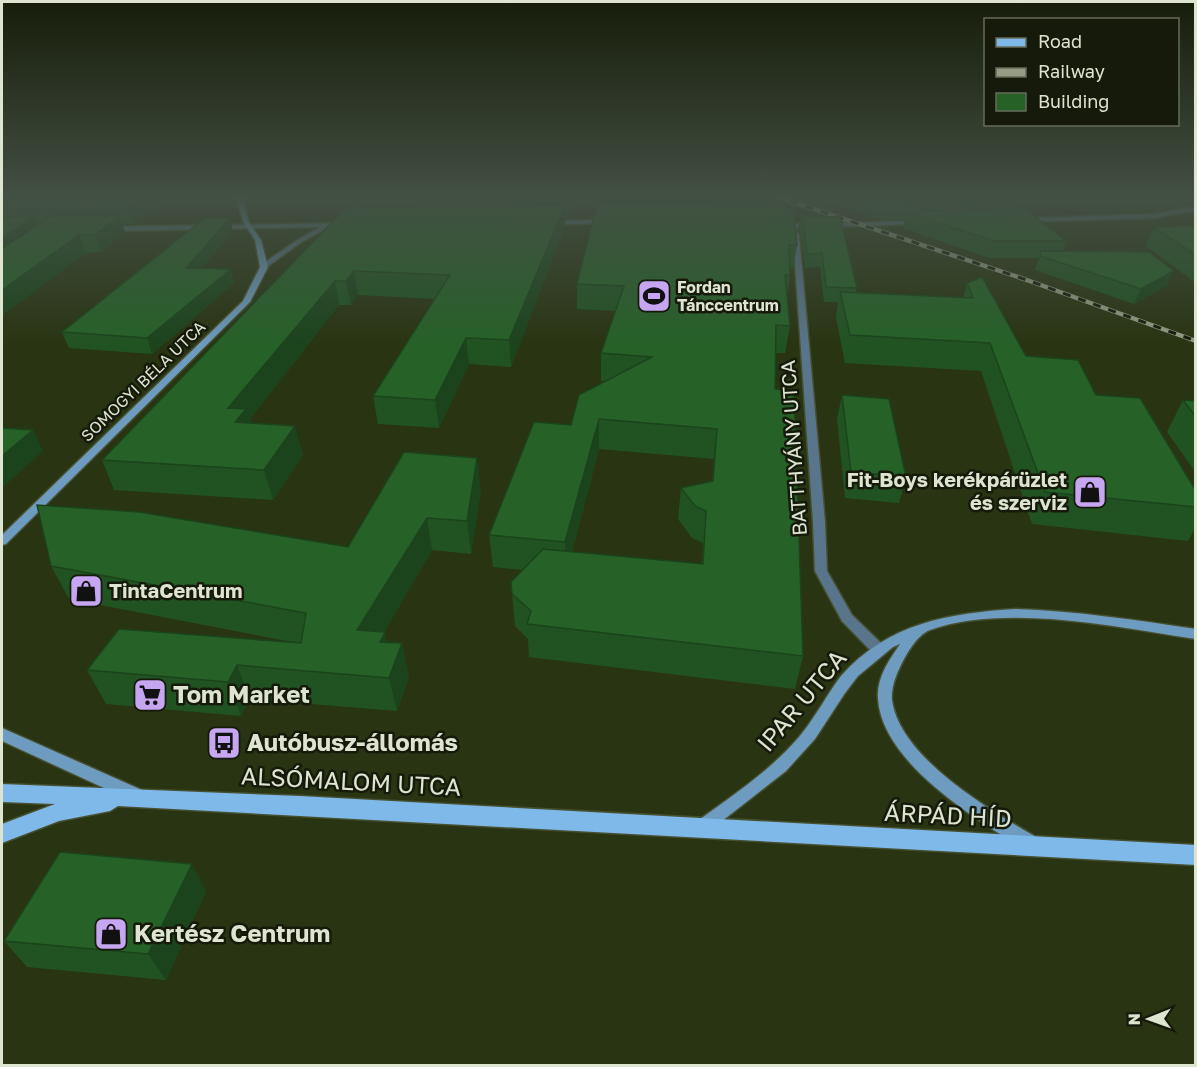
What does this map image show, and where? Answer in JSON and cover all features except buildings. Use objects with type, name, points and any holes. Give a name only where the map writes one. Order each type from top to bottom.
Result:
[{"type":"main road","name":"ALSÓMALOM UTCA","points":[[2,793],[139,797],[503,815],[698,830]]},
{"type":"main road","points":[[2,833],[58,812],[139,797]]},
{"type":"main road","name":"ÁRPÁD HÍD","points":[[698,830],[1196,855]]},
{"type":"street","points":[[259,246],[264,267],[293,246]]},
{"type":"street","name":"BATTHYÁNY UTCA","points":[[797,246],[821,571],[847,618],[878,649]]},
{"type":"street","name":"SOMOGYI BÉLA UTCA","points":[[2,541],[246,302],[264,267]]},
{"type":"street","name":"IPAR UTCA","points":[[698,830],[766,780],[804,742],[852,673],[878,649],[917,630],[979,614],[1025,613],[1105,621],[1196,634]]},
{"type":"street","points":[[917,630],[900,654],[888,678],[885,699],[889,716],[921,763],[954,795],[1039,848]]},
{"type":"street","points":[[2,734],[139,797]]},
{"type":"railway","points":[[924,246],[1196,341]]},
{"type":"place","name":"Fordan Tánccentrum","points":[[654,296]]},
{"type":"place","name":"Fit-Boys kerékpárüzlet és szerviz","points":[[1090,492]]},
{"type":"place","name":"TintaCentrum","points":[[86,591]]},
{"type":"place","name":"Tom Market","points":[[150,695]]},
{"type":"place","name":"Autóbusz-állomás","points":[[224,743]]},
{"type":"place","name":"Kertész Centrum","points":[[111,934]]}]
